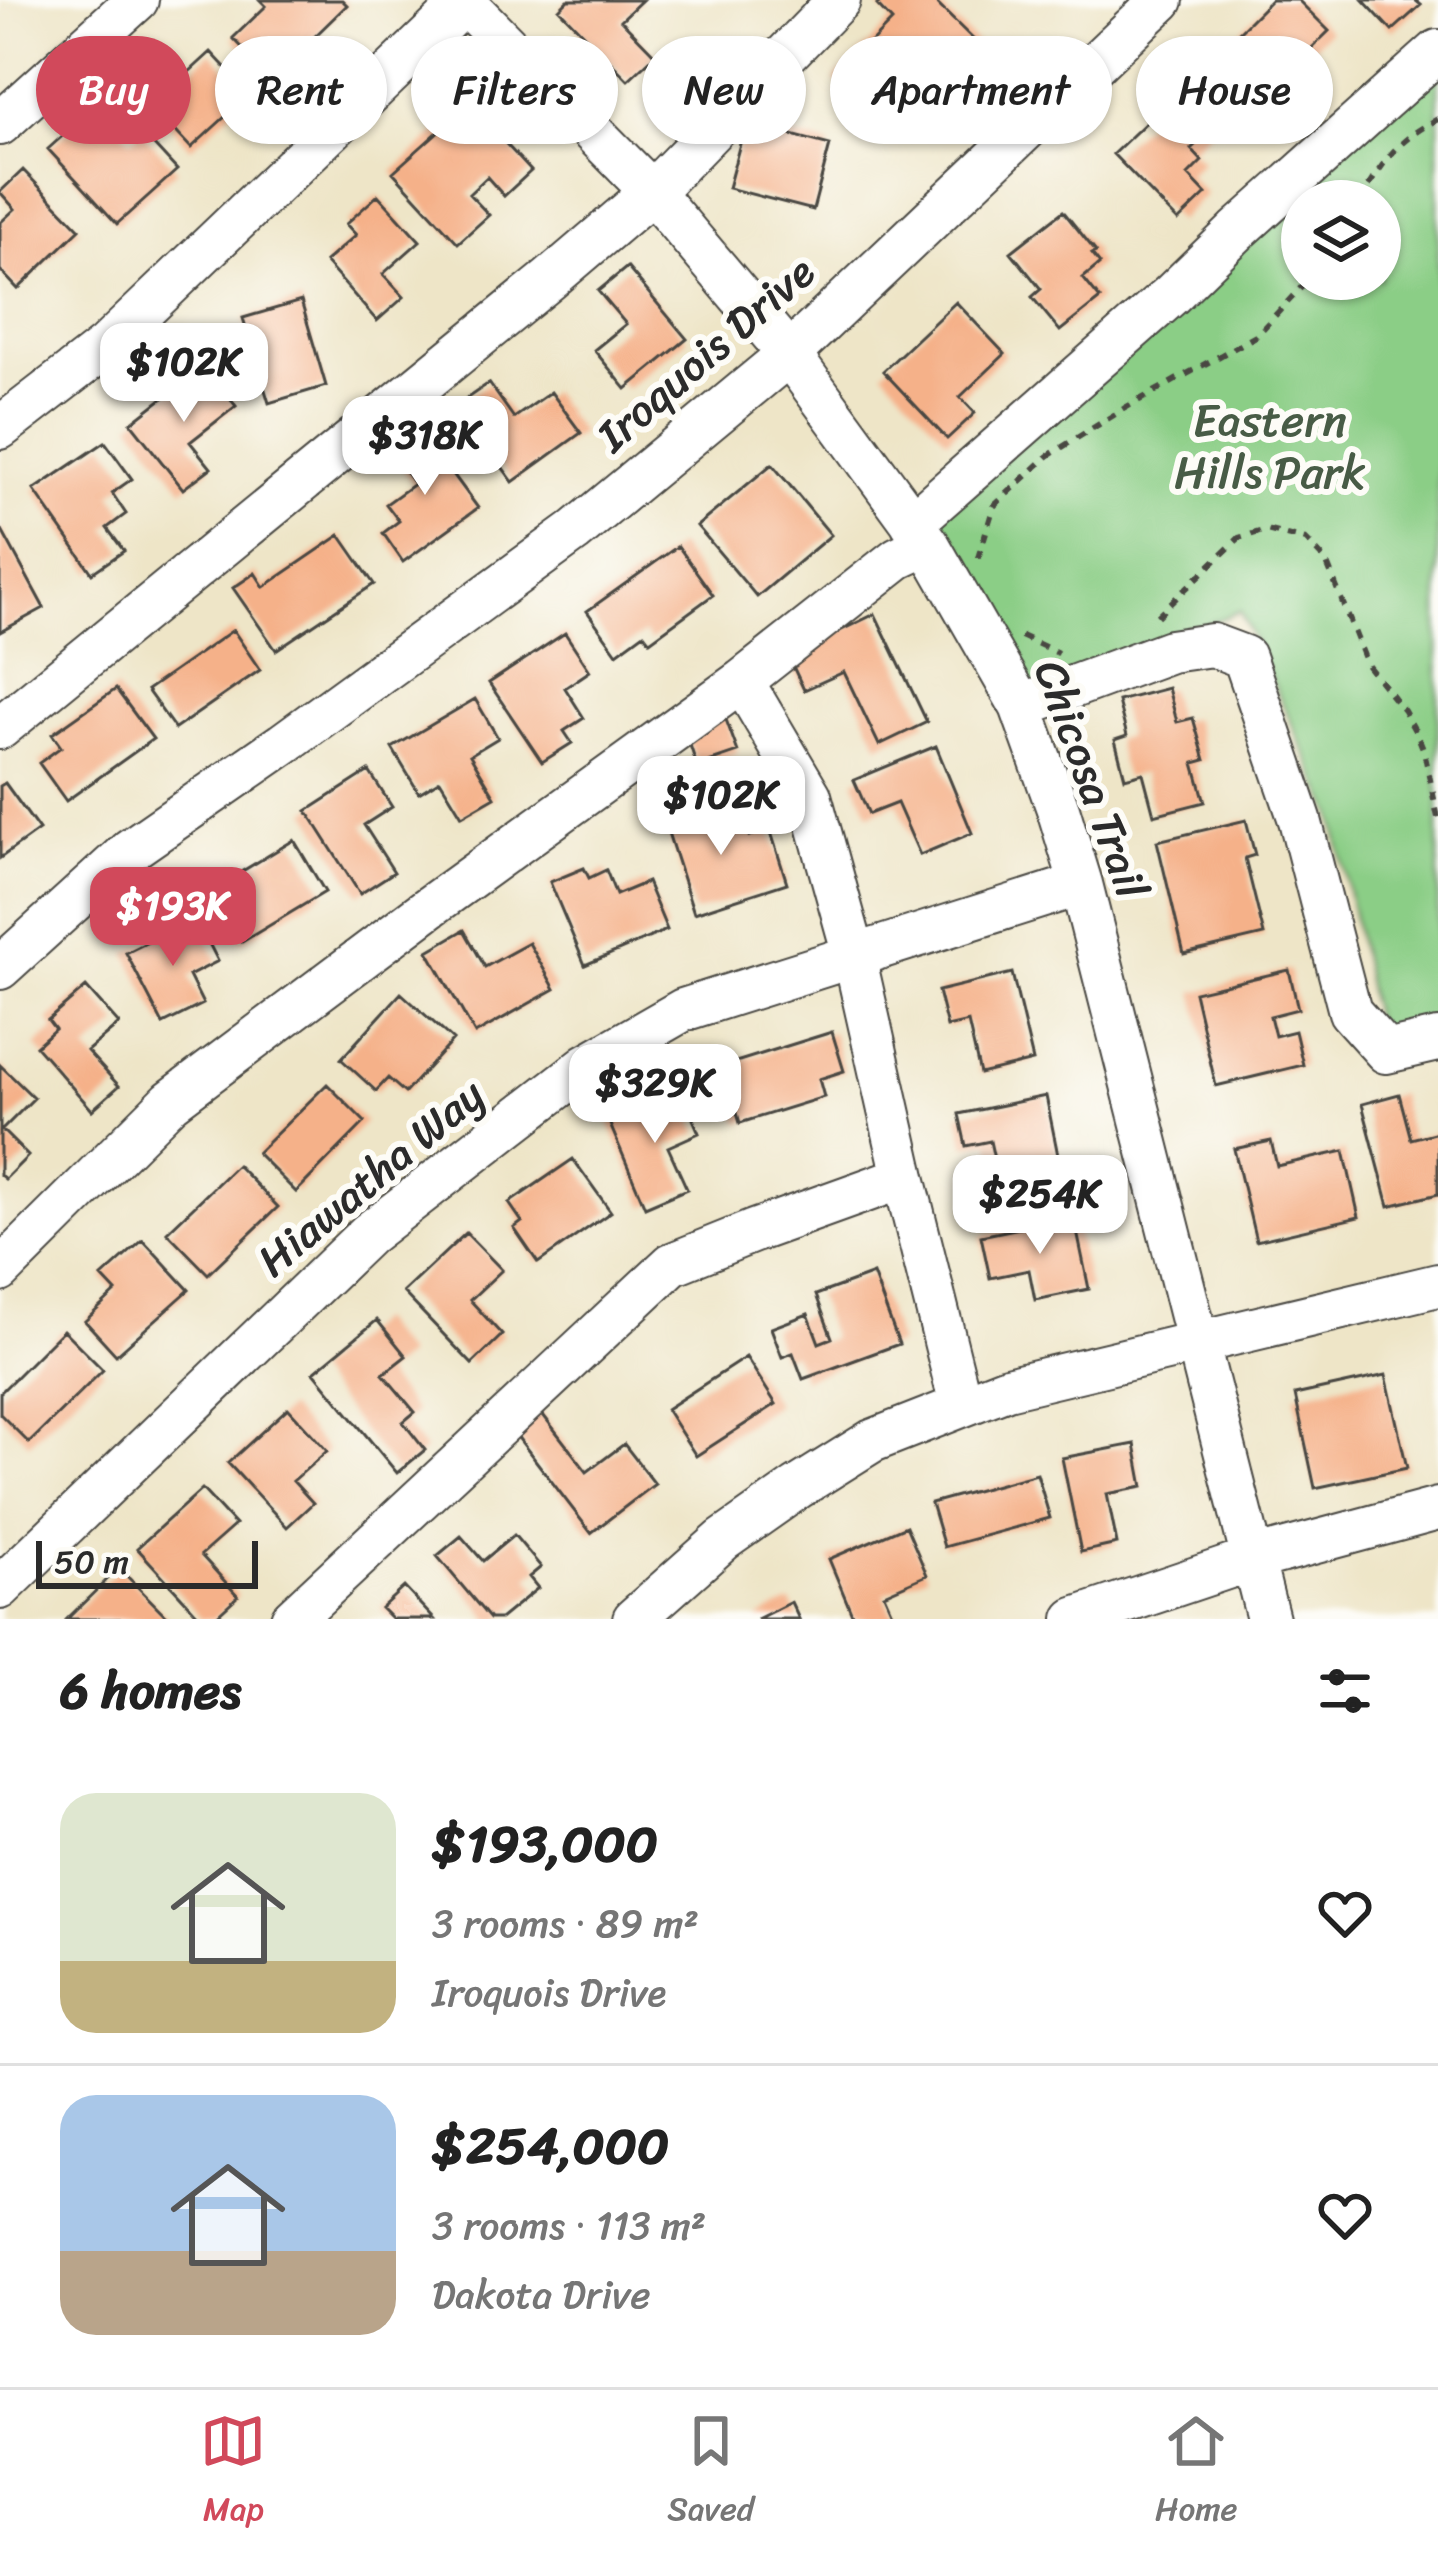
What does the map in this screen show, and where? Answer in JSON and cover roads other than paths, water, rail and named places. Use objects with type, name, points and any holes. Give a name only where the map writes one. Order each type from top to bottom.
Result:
[{"type":"street","points":[[0,124],[136,0]]},
{"type":"street","points":[[0,728],[652,192],[839,0]]},
{"type":"street","name":"Iroquois Drive","points":[[0,968],[130,850],[574,532],[789,354],[1162,0]]},
{"type":"street","points":[[0,428],[105,347],[465,1]]},
{"type":"street","name":"Chicosa Trail","points":[[465,1],[652,192],[789,354],[920,533],[1022,706],[1081,884],[1268,1619]]},
{"type":"street","points":[[0,1271],[171,1101],[742,681],[898,558],[1238,231],[1438,51]]},
{"type":"street","points":[[1022,706],[1170,651],[1213,646],[1244,657],[1300,820],[1350,1012],[1386,1052],[1438,1040]]},
{"type":"street","points":[[742,681],[810,796],[854,956],[961,1406]]},
{"type":"street","name":"Hiawatha Way","points":[[0,1588],[368,1234],[587,1066],[683,1010],[1081,884]]},
{"type":"street","points":[[292,1619],[671,1264],[904,1178]]},
{"type":"street","points":[[634,1619],[723,1540],[872,1441],[1007,1388],[1438,1285]]},
{"type":"street","points":[[1075,1619],[1253,1559],[1438,1509]]},
{"type":"park label","name":"Eastern Hills Park","points":[[1270,446]]}]
